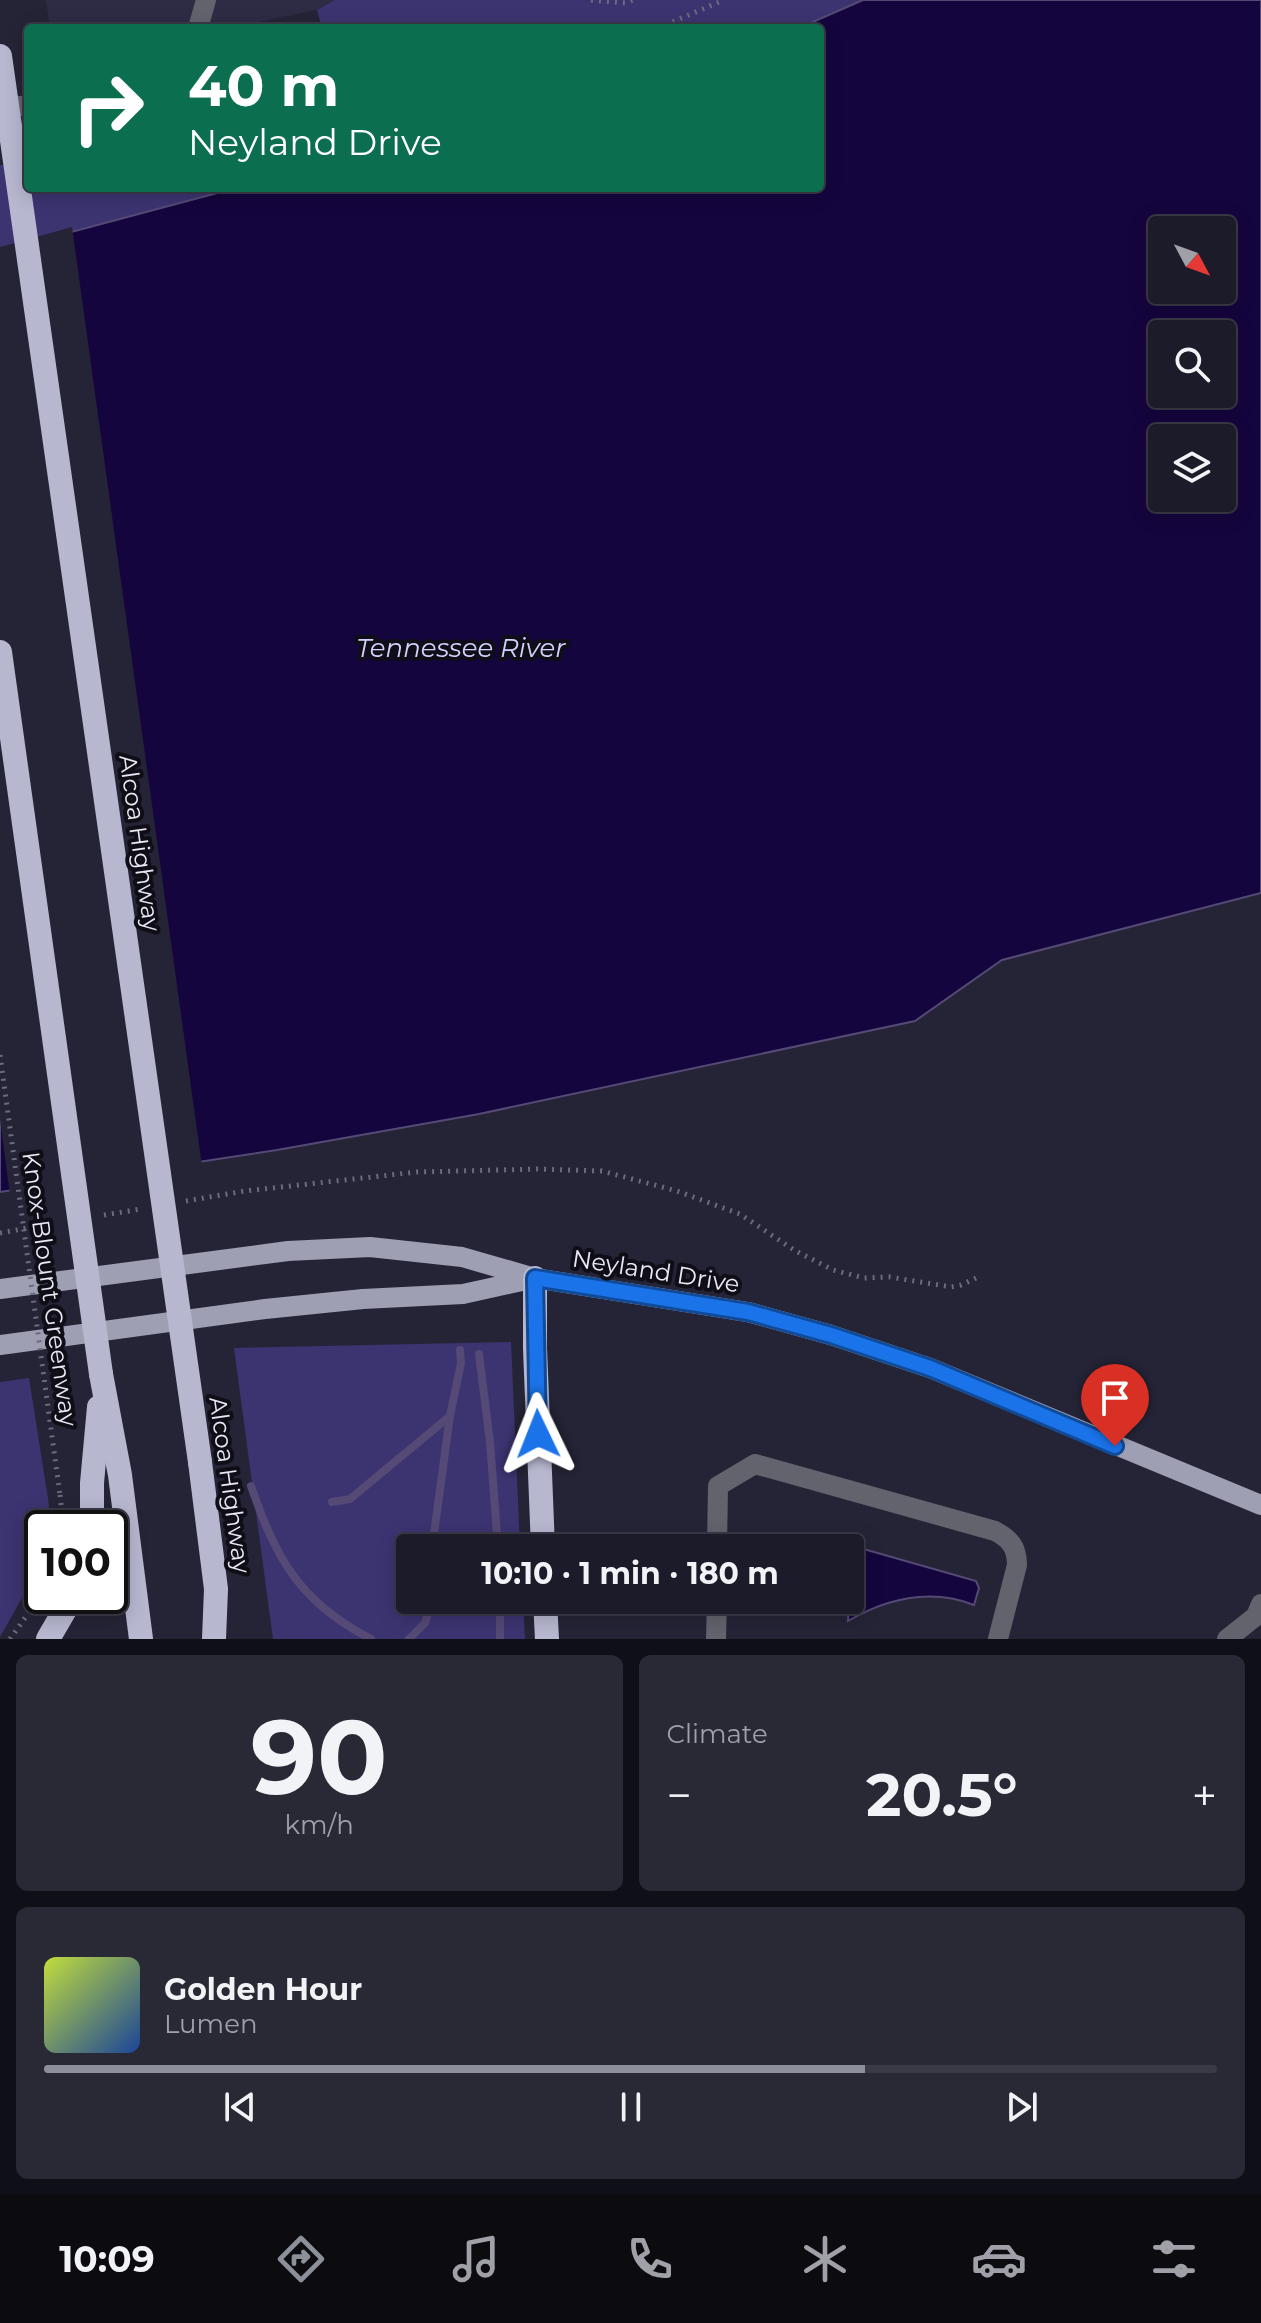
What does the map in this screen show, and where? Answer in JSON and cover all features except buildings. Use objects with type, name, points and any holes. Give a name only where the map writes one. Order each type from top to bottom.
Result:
[{"type":"highway","name":"Alcoa Highway","points":[[0,56],[200,1462],[216,1589],[214,1639]]},
{"type":"highway","points":[[0,652],[101,1374],[120,1475],[141,1639]]},
{"type":"highway","points":[[535,1278],[542,1534]]},
{"type":"highway","points":[[92,1510],[101,1374]]},
{"type":"highway","points":[[216,1589],[231,1639]]},
{"type":"highway","points":[[48,1639],[63,1614]]},
{"type":"highway","points":[[546,1614],[547,1639]]},
{"type":"main road","name":"Neyland Drive","points":[[0,1289],[274,1252],[370,1247],[462,1257],[535,1278],[748,1312],[831,1335],[930,1368],[1261,1505]]},
{"type":"main road","name":"Neyland Drive","points":[[0,1345],[279,1307],[463,1294],[535,1278]]},
{"type":"street","points":[[199,24],[206,0]]},
{"type":"street","points":[[0,106],[24,106]]},
{"type":"street","points":[[717,1534],[718,1486],[755,1464],[995,1531],[1014,1544],[1017,1555],[998,1639]]},
{"type":"street","points":[[1227,1639],[1258,1610]]},
{"type":"street","points":[[1258,1610],[1259,1639]]},
{"type":"street","points":[[716,1639],[717,1614]]},
{"type":"path","points":[[591,0],[625,3],[633,0]]},
{"type":"path","points":[[667,24],[724,0]]},
{"type":"path","name":"Knox-Blount Greenway","points":[[0,1055],[62,1510]]},
{"type":"path","points":[[184,1202],[245,1191],[417,1172],[602,1171],[677,1191],[740,1214],[794,1250],[833,1270],[864,1278],[890,1277],[951,1287],[976,1278]]},
{"type":"path","points":[[92,1217],[153,1207]]},
{"type":"path","points":[[0,1233],[61,1222]]},
{"type":"path","points":[[10,1639],[28,1614]]},
{"type":"shaded area","points":[[46,0],[335,0],[317,10],[248,24],[49,24]]},
{"type":"shaded area","points":[[335,0],[863,0],[808,24],[321,24],[317,10]]},
{"type":"shaded area","points":[[0,165],[24,165],[24,192],[221,192],[0,251]]},
{"type":"shaded area","points":[[511,1342],[519,1534],[396,1534],[396,1614],[524,1614],[525,1639],[273,1639],[234,1348]]},
{"type":"shaded area","points":[[29,1378],[49,1505],[48,1510],[24,1510],[24,1594],[0,1637],[0,1382]]},
{"type":"water","name":"Tennessee River","points":[[863,0],[1261,0],[1261,893],[1002,960],[915,1021],[479,1114],[277,1150],[0,1192],[0,251],[221,192],[824,192],[824,24],[808,24]]},
{"type":"water","points":[[864,1549],[976,1581],[979,1588],[974,1605],[941,1597],[925,1597],[878,1606],[864,1613]]},
{"type":"water","points":[[848,1614],[861,1614],[848,1621]]},
{"type":"pier","points":[[72,227],[202,1166],[10,1195],[0,1119],[0,247]]},
{"type":"waterway","points":[[434,1534],[450,1416],[461,1363],[460,1350]]},
{"type":"waterway","points":[[479,1354],[497,1534]]},
{"type":"waterway","points":[[332,1502],[350,1499],[450,1416]]},
{"type":"waterway","points":[[251,1486],[270,1535],[293,1576],[325,1610],[371,1639]]},
{"type":"waterway","points":[[409,1639],[425,1623],[428,1614]]},
{"type":"waterway","points":[[500,1614],[500,1639]]},
{"type":"route","points":[[538,1434],[535,1278],[748,1312],[831,1335],[930,1368],[1115,1446]]}]
